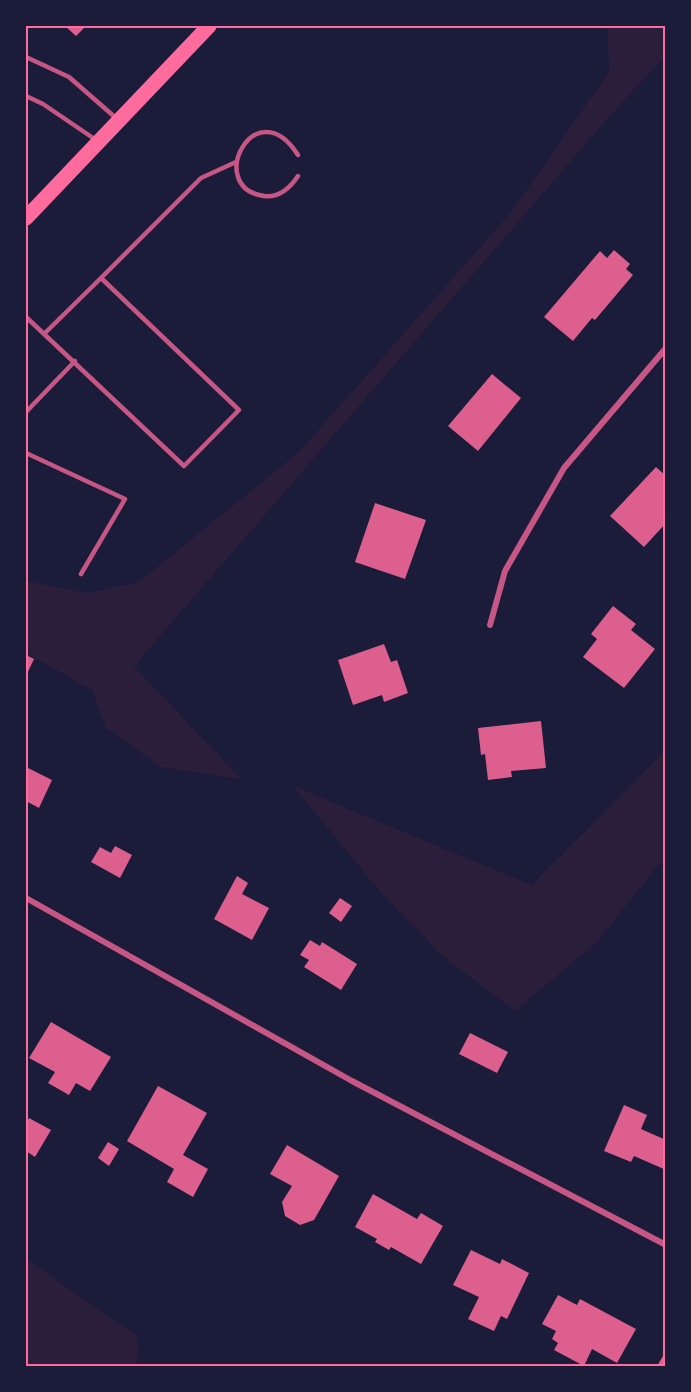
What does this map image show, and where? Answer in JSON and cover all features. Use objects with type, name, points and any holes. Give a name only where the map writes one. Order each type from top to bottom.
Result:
[{"type":"main road","points":[[26,218],[209,26]]},
{"type":"street","points":[[490,625],[505,571],[564,468],[666,348]]},
{"type":"street","points":[[26,898],[352,1081],[666,1245]]},
{"type":"lane","points":[[26,57],[69,77],[118,121]]},
{"type":"lane","points":[[26,96],[43,104],[98,142]]},
{"type":"lane","points":[[298,154],[290,142],[282,136],[262,132],[244,142],[236,162],[241,181],[256,194],[277,195],[286,190],[298,176]]},
{"type":"lane","points":[[44,333],[201,178],[236,162]]},
{"type":"lane","points":[[26,317],[184,466],[239,410],[101,278]]},
{"type":"lane","points":[[26,412],[75,361]]},
{"type":"lane","points":[[26,453],[124,499],[81,574]]},
{"type":"shaded area","points":[[607,26],[665,26],[665,57],[622,102],[134,666],[241,779],[161,767],[106,728],[92,690],[26,653],[26,581],[87,593],[139,582],[299,452],[512,211],[609,72]]},
{"type":"shaded area","points":[[665,751],[665,864],[659,864],[597,942],[515,1011],[439,953],[378,889],[293,786],[532,885]]},
{"type":"shaded area","points":[[26,1259],[138,1337],[137,1366],[26,1366]]},
{"type":"building","points":[[65,26],[86,26],[76,36]]},
{"type":"building","points":[[614,250],[630,264],[626,269],[633,275],[595,320],[592,318],[573,341],[544,317],[600,251],[607,258]]},
{"type":"building","points":[[492,374],[521,398],[478,451],[448,426]]},
{"type":"building","points":[[656,467],[666,476],[666,523],[644,547],[610,516]]},
{"type":"building","points":[[375,503],[426,520],[405,579],[355,562]]},
{"type":"building","points":[[613,606],[636,624],[631,630],[655,649],[624,688],[583,657],[597,639],[591,634]]},
{"type":"building","points":[[384,644],[391,662],[397,660],[408,693],[384,702],[382,695],[353,705],[338,660]]},
{"type":"building","points":[[26,655],[34,659],[26,676]]},
{"type":"building","points":[[541,721],[546,768],[511,771],[512,777],[488,780],[485,754],[481,755],[478,728]]},
{"type":"building","points":[[26,767],[52,780],[39,808],[26,801]]},
{"type":"building","points":[[115,846],[132,855],[120,878],[91,862],[100,847],[111,853]]},
{"type":"building","points":[[237,876],[248,883],[242,894],[269,908],[252,940],[214,919]]},
{"type":"building","points":[[340,898],[352,906],[341,922],[329,913]]},
{"type":"building","points":[[310,940],[320,946],[322,942],[357,964],[341,990],[304,967],[309,960],[300,955]]},
{"type":"building","points":[[51,1022],[111,1057],[90,1091],[76,1083],[69,1095],[48,1083],[55,1072],[29,1058]]},
{"type":"building","points":[[470,1033],[508,1052],[497,1073],[459,1054]]},
{"type":"building","points":[[158,1086],[207,1113],[183,1155],[208,1169],[193,1197],[167,1182],[174,1169],[127,1141]]},
{"type":"building","points":[[624,1105],[647,1115],[641,1129],[666,1140],[666,1170],[634,1156],[631,1162],[604,1151]]},
{"type":"building","points":[[29,1118],[51,1130],[35,1157],[26,1151],[26,1125]]},
{"type":"building","points":[[108,1142],[119,1149],[109,1166],[98,1158]]},
{"type":"building","points":[[287,1145],[339,1176],[314,1220],[300,1225],[285,1216],[282,1202],[292,1186],[270,1174]]},
{"type":"building","points":[[373,1194],[417,1219],[421,1213],[443,1226],[421,1264],[391,1247],[389,1250],[375,1242],[377,1239],[355,1227]]},
{"type":"building","points":[[471,1250],[500,1264],[502,1259],[529,1273],[507,1319],[501,1316],[494,1331],[468,1319],[479,1297],[453,1285]]},
{"type":"building","points":[[558,1295],[577,1305],[580,1299],[636,1329],[617,1363],[592,1349],[584,1366],[554,1350],[558,1343],[552,1339],[556,1331],[542,1324]]},
{"type":"building","points":[[666,1351],[666,1366],[657,1366]]}]
